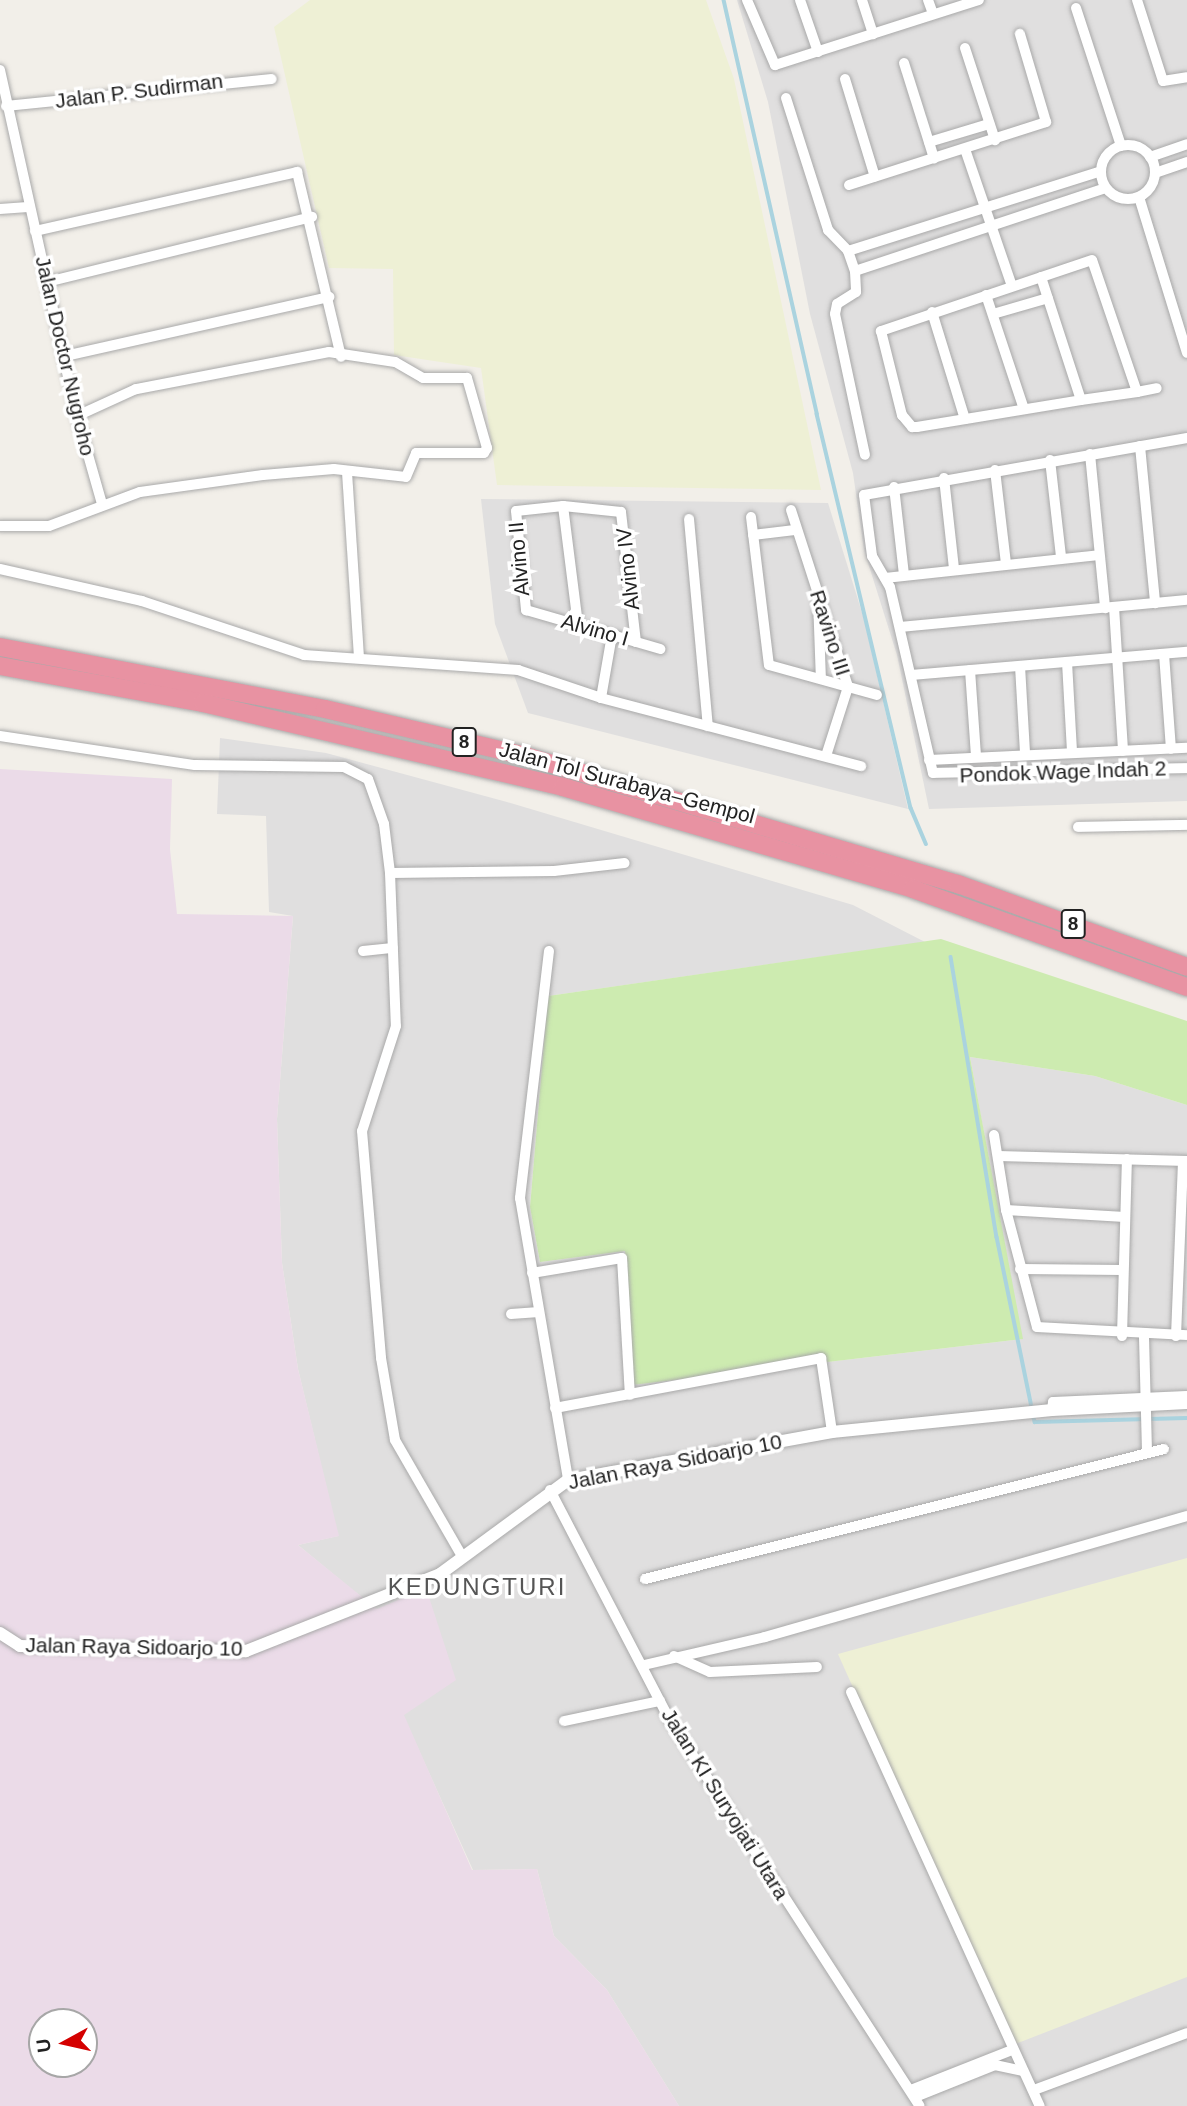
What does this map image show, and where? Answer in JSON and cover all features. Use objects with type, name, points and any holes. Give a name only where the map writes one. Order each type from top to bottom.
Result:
[{"type":"highway","name":"Jalan Tol Surabaya–Gempol","points":[[0,647],[325,709],[525,756],[958,884],[1187,967]]},
{"type":"highway","name":"Jalan Tol Surabaya–Gempol","points":[[0,666],[203,703],[563,787],[913,889],[1187,987]]},
{"type":"street","points":[[747,0],[771,64],[818,52],[979,0]]},
{"type":"street","points":[[800,0],[818,52]]},
{"type":"street","points":[[862,0],[873,34]]},
{"type":"street","points":[[928,0],[933,14]]},
{"type":"street","points":[[1137,0],[1166,83],[1187,77]]},
{"type":"street","points":[[1076,8],[1121,146]]},
{"type":"street","points":[[849,185],[995,140],[1047,119],[1020,34]]},
{"type":"street","points":[[965,48],[995,140]]},
{"type":"street","points":[[904,63],[934,158]]},
{"type":"street","name":"Jalan Doctor Nugroho","points":[[0,70],[28,207],[77,416],[102,504]]},
{"type":"street","name":"Jalan P. Sudirman","points":[[6,106],[272,79]]},
{"type":"street","points":[[845,79],[874,177]]},
{"type":"street","points":[[786,98],[828,230],[848,251],[855,271],[856,292],[837,304],[835,314],[865,455]]},
{"type":"street","points":[[929,142],[989,124]]},
{"type":"street","points":[[1150,157],[1187,144]]},
{"type":"street","points":[[1121,146],[1142,150],[1150,157],[1155,173],[1150,187],[1139,197],[1125,199],[1106,188],[1101,171],[1109,153],[1121,146]]},
{"type":"street","points":[[965,149],[1012,286]]},
{"type":"street","points":[[1155,173],[1187,162]]},
{"type":"street","points":[[848,251],[1101,171]]},
{"type":"street","points":[[35,231],[297,172],[312,217],[341,357]]},
{"type":"street","points":[[855,271],[1106,188]]},
{"type":"street","points":[[1139,197],[1187,353]]},
{"type":"street","points":[[0,209],[28,207]]},
{"type":"street","points":[[47,282],[312,217]]},
{"type":"street","points":[[1137,392],[1095,263],[1085,261],[881,331],[902,415],[912,427],[1024,410],[1137,392],[1157,388]]},
{"type":"street","points":[[1041,277],[1081,400]]},
{"type":"street","points":[[986,295],[1024,410]]},
{"type":"street","points":[[65,356],[329,297]]},
{"type":"street","points":[[993,314],[1048,298]]},
{"type":"street","points":[[932,312],[965,419]]},
{"type":"street","points":[[0,526],[49,526],[140,492],[263,475],[347,472],[405,477],[416,453],[484,453],[487,448],[467,379],[423,378],[396,362],[341,357],[329,352],[152,385],[77,416]]},
{"type":"street","points":[[1187,438],[944,478],[864,495],[872,556],[885,578],[900,627],[929,760],[1187,748]]},
{"type":"street","points":[[1140,446],[1155,603]]},
{"type":"street","points":[[1090,454],[1099,555],[1117,658],[1123,751]]},
{"type":"street","points":[[1050,460],[1061,557]]},
{"type":"street","points":[[995,470],[1006,564]]},
{"type":"street","points":[[347,472],[359,658]]},
{"type":"street","points":[[944,478],[954,569]]},
{"type":"street","points":[[894,487],[904,575]]},
{"type":"street","points":[[563,506],[578,625]]},
{"type":"street","name":"Alvino II","points":[[530,612],[522,602],[514,513],[520,508],[563,506]]},
{"type":"street","name":"Alvino IV","points":[[563,506],[622,515],[636,642]]},
{"type":"street","name":"Ravino III","points":[[791,510],[795,530],[848,687],[826,756]]},
{"type":"street","points":[[751,517],[768,662],[877,695]]},
{"type":"street","points":[[689,519],[708,726]]},
{"type":"street","points":[[753,536],[795,530]]},
{"type":"street","points":[[885,578],[1099,555]]},
{"type":"street","points":[[0,569],[142,601],[304,655],[518,670],[601,698],[861,766]]},
{"type":"street","points":[[817,595],[821,679]]},
{"type":"street","points":[[900,627],[1187,600]]},
{"type":"street","name":"Alvino I","points":[[530,612],[660,649]]},
{"type":"street","points":[[601,698],[612,635]]},
{"type":"street","points":[[911,675],[1187,652]]},
{"type":"street","points":[[1164,654],[1171,749]]},
{"type":"street","points":[[1067,662],[1072,752]]},
{"type":"street","points":[[1020,666],[1025,754]]},
{"type":"street","points":[[970,670],[976,756]]},
{"type":"street","points":[[0,736],[195,765],[359,771],[368,779],[384,824],[390,873],[396,1026],[362,1131],[381,1358],[395,1440],[462,1556]]},
{"type":"street","name":"Pondok Wage Indah 2","points":[[929,760],[939,776],[1187,768]]},
{"type":"street","points":[[1078,827],[1187,825]]},
{"type":"street","points":[[390,873],[554,871],[625,863]]},
{"type":"street","points":[[363,951],[393,948]]},
{"type":"street","points":[[549,951],[520,1198],[568,1480]]},
{"type":"street","points":[[994,1135],[1006,1210],[1037,1327],[1122,1336],[1182,1336],[1185,1161],[998,1156]]},
{"type":"street","points":[[1122,1336],[1126,1159]]},
{"type":"street","points":[[1006,1210],[1125,1217]]},
{"type":"street","points":[[532,1273],[622,1258],[630,1395]]},
{"type":"street","points":[[1020,1269],[1123,1270]]},
{"type":"street","points":[[511,1314],[539,1312]]},
{"type":"street","points":[[1144,1336],[1147,1453]]},
{"type":"street","points":[[555,1408],[821,1358],[832,1432]]},
{"type":"street","points":[[1146,1403],[1187,1396]]},
{"type":"street","name":"Jalan Raya Sidoarjo 10","points":[[0,1633],[20,1646],[246,1651],[423,1583],[550,1490],[568,1480],[832,1432],[1049,1410],[1187,1403]]},
{"type":"street","points":[[645,1579],[1164,1449]]},
{"type":"street","name":"Jalan KI Suryojati Utara","points":[[550,1490],[644,1665],[660,1701],[744,1840],[915,2098]]},
{"type":"street","points":[[644,1665],[673,1655],[765,1637],[1187,1516]]},
{"type":"street","points":[[673,1655],[710,1672],[817,1667]]},
{"type":"street","points":[[851,1692],[1012,2050],[1040,2106]]},
{"type":"street","points":[[564,1721],[660,1701]]},
{"type":"street","points":[[1034,2090],[1187,2033]]},
{"type":"street","points":[[915,2098],[1012,2050]]},
{"type":"street","points":[[915,2098],[995,2065],[1023,2071]]},
{"type":"shaded area","points":[[737,0],[1187,0],[1187,801],[929,809],[897,655],[864,550],[853,473],[810,314],[768,102]]},
{"type":"shaded area","points":[[481,499],[828,503],[864,619],[908,809],[528,713],[495,624]]},
{"type":"shaded area","points":[[220,738],[326,753],[507,802],[853,905],[925,942],[548,996],[530,1207],[540,1262],[625,1251],[632,1385],[1022,1339],[970,1057],[1095,1076],[1187,1105],[1187,2106],[679,2106],[607,1990],[554,1936],[537,1869],[473,1870],[403,1715],[426,1589],[377,1610],[298,1545],[338,1536],[298,1369],[282,1263],[277,1119],[293,916],[269,912],[266,816],[217,814]]},
{"type":"shaded area","points":[[0,769],[172,779],[170,849],[177,914],[293,916],[277,1119],[282,1263],[298,1369],[339,1536],[298,1545],[377,1609],[426,1588],[456,1680],[404,1715],[472,1870],[537,1869],[554,1936],[607,1990],[679,2106],[0,2106]]},
{"type":"green space","points":[[310,0],[706,0],[734,79],[821,490],[497,485],[481,368],[394,355],[393,269],[329,268],[274,27]]},
{"type":"green space","points":[[941,939],[1187,1021],[1187,1105],[1095,1076],[970,1057],[1023,1339],[632,1385],[625,1251],[540,1262],[530,1207],[548,996]]},
{"type":"green space","points":[[1187,1558],[1187,1977],[1013,2045],[838,1654]]},
{"type":"waterway","points":[[724,0],[817,414],[911,808],[926,844]]},
{"type":"waterway","points":[[951,957],[997,1237],[1035,1422],[1187,1418]]},
{"type":"district","name":"KEDUNGTURI","points":[[477,1587]]}]
